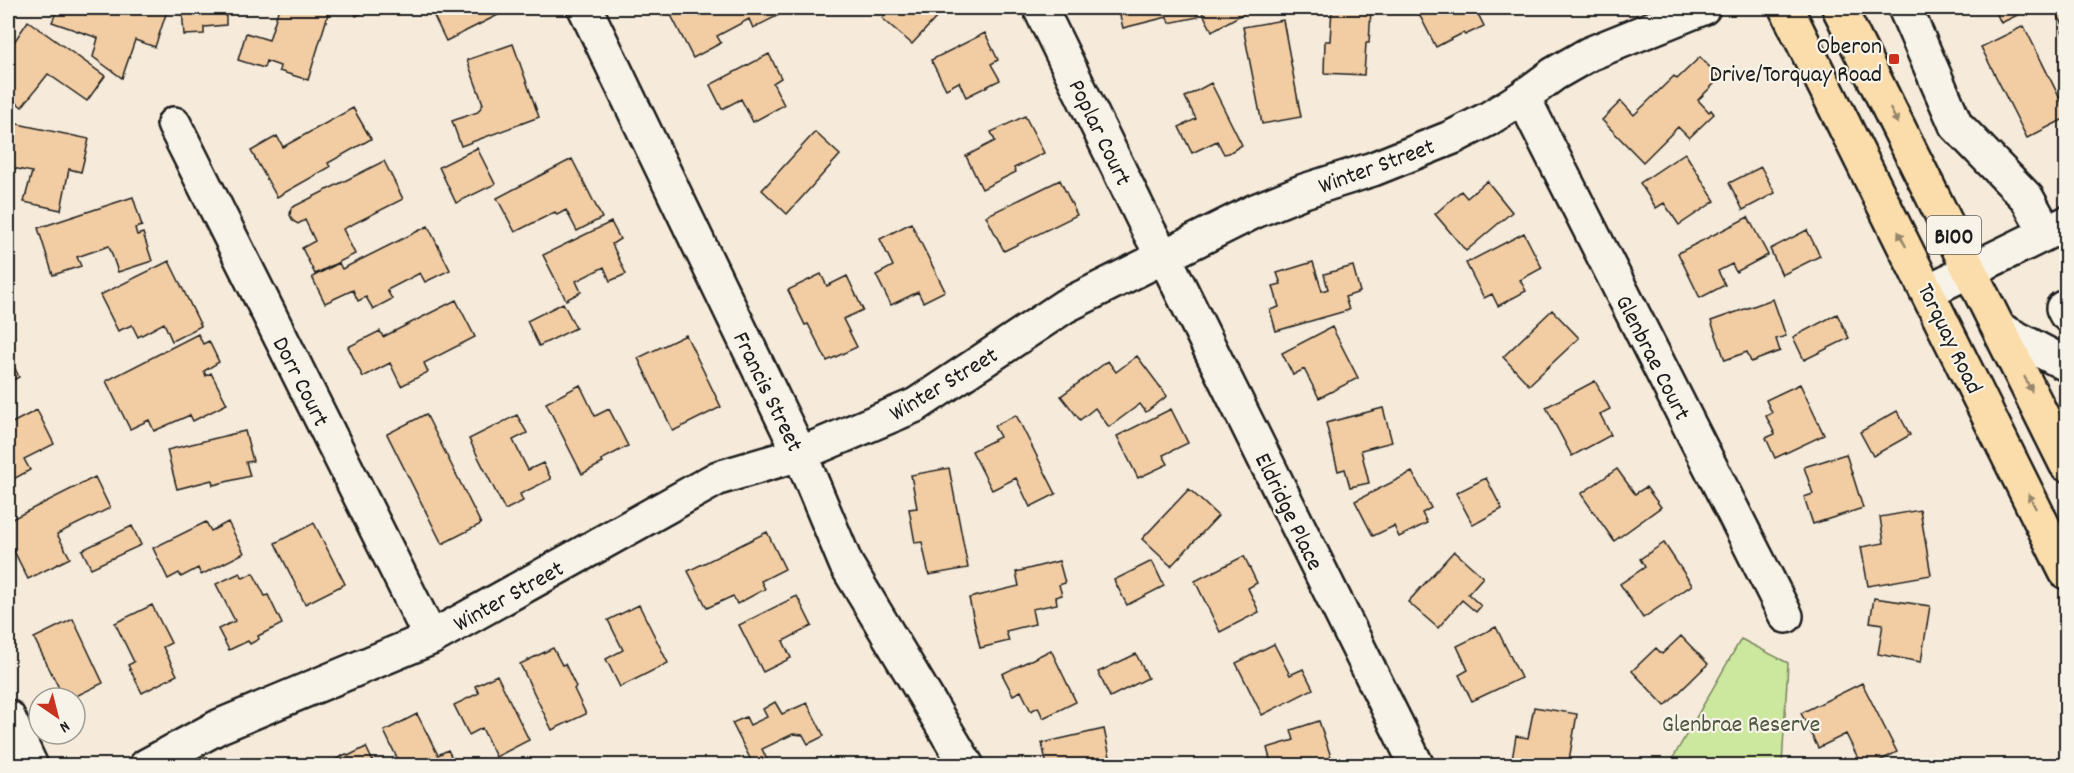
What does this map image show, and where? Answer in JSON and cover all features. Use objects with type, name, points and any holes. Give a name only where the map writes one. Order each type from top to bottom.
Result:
[{"type":"main road","name":"Torquay Road","points":[[1786,8],[2067,572]]},
{"type":"main road","name":"Torquay Road","points":[[1839,8],[2067,464]]},
{"type":"street","name":"Francis Street","points":[[585,8],[800,454],[846,564],[967,765]]},
{"type":"street","name":"Poplar Court","points":[[1040,8],[1149,231],[1164,256]]},
{"type":"street","name":"Winter Street","points":[[146,765],[219,726],[431,638],[718,478],[800,454],[916,405],[1065,306],[1164,256],[1304,191],[1373,169],[1453,137],[1488,119],[1554,74],[1589,54],[1703,8]]},
{"type":"street","points":[[1905,8],[1956,125],[2056,227],[1928,291]]},
{"type":"street","name":"Glenbrae Court","points":[[1523,97],[1786,616]]},
{"type":"street","name":"Dorr Court","points":[[174,124],[431,638]]},
{"type":"street","name":"Eldridge Place","points":[[1164,256],[1417,765]]},
{"type":"street","points":[[2001,330],[2067,364]]},
{"type":"street","points":[[8,717],[31,765]]},
{"type":"green space","name":"Glenbrae Reserve","points":[[1741,639],[1788,663],[1782,765],[1669,765]]},
{"type":"building","points":[[58,8],[168,8],[155,47],[135,40],[122,78],[93,57],[98,38],[52,22]]},
{"type":"building","points":[[182,8],[226,8],[226,25],[204,27],[204,34],[184,35]]},
{"type":"building","points":[[279,8],[330,8],[308,80],[279,71],[280,66],[266,61],[264,68],[238,60],[246,33],[269,40]]},
{"type":"building","points":[[352,8],[372,8],[356,16]]},
{"type":"building","points":[[430,8],[505,8],[506,11],[446,41]]},
{"type":"building","points":[[685,8],[775,8],[779,15],[753,28],[749,19],[717,36],[721,43],[693,58],[671,15]]},
{"type":"building","points":[[891,8],[939,8],[932,15],[936,18],[912,44],[882,18]]},
{"type":"building","points":[[1118,8],[1194,8],[1198,17],[1169,23],[1167,17],[1123,28]]},
{"type":"building","points":[[1200,8],[1247,8],[1248,11],[1212,31]]},
{"type":"building","points":[[1332,8],[1371,10],[1364,75],[1324,73],[1325,41],[1330,41]]},
{"type":"building","points":[[1427,8],[1475,8],[1484,26],[1465,35],[1463,33],[1436,47],[1418,12]]},
{"type":"building","points":[[1994,8],[2032,8],[2001,23]]},
{"type":"building","points":[[2066,8],[2066,29],[2054,10]]},
{"type":"building","points":[[1283,20],[1301,117],[1262,124],[1243,27]]},
{"type":"building","points":[[28,21],[105,76],[87,101],[48,74],[22,107],[8,96],[8,51]]},
{"type":"building","points":[[2024,26],[2066,111],[2066,118],[2027,138],[1981,47]]},
{"type":"building","points":[[985,33],[998,60],[991,64],[1000,80],[966,97],[959,82],[946,89],[931,60]]},
{"type":"building","points":[[513,44],[539,117],[461,146],[452,121],[478,112],[483,104],[467,60]]},
{"type":"building","points":[[769,54],[781,78],[773,83],[784,105],[753,122],[741,99],[722,109],[710,85]]},
{"type":"building","points":[[1700,57],[1720,78],[1698,100],[1714,114],[1689,138],[1678,127],[1643,162],[1602,120],[1621,101],[1634,115],[1674,76],[1677,79]]},
{"type":"building","points":[[1211,83],[1242,145],[1224,154],[1217,141],[1192,153],[1179,127],[1196,119],[1185,97]]},
{"type":"building","points":[[353,108],[371,139],[328,163],[330,167],[277,197],[251,151],[277,136],[283,147]]},
{"type":"building","points":[[1025,116],[1044,153],[1014,168],[1016,172],[982,189],[966,156],[995,141],[991,132]]},
{"type":"building","points":[[8,122],[89,139],[81,172],[69,169],[61,210],[24,202],[32,172],[8,167]]},
{"type":"building","points":[[815,132],[840,155],[787,214],[762,190]]},
{"type":"building","points":[[477,148],[495,184],[456,203],[439,167]]},
{"type":"building","points":[[1685,153],[1715,201],[1679,225],[1664,203],[1656,208],[1640,183]]},
{"type":"building","points":[[572,159],[602,218],[577,231],[566,210],[557,215],[555,212],[515,232],[497,198]]},
{"type":"building","points":[[384,161],[403,199],[343,229],[355,254],[315,274],[302,248],[315,241],[305,220],[298,224],[293,221],[290,215],[291,208]]},
{"type":"building","points":[[1761,167],[1775,193],[1743,210],[1729,183]]},
{"type":"building","points":[[1060,180],[1077,215],[1004,251],[986,216]]},
{"type":"building","points":[[1487,181],[1512,212],[1466,251],[1435,214],[1461,191],[1467,198]]},
{"type":"building","points":[[133,197],[142,226],[135,228],[137,235],[143,233],[152,261],[118,272],[109,246],[77,257],[81,266],[53,275],[38,228]]},
{"type":"building","points":[[1748,217],[1768,255],[1736,272],[1732,264],[1718,271],[1725,285],[1700,298],[1678,253]]},
{"type":"building","points":[[611,222],[620,239],[612,244],[626,274],[610,281],[604,267],[576,281],[581,292],[566,300],[543,255]]},
{"type":"building","points":[[911,223],[945,291],[923,302],[918,292],[891,305],[876,275],[893,266],[880,239]]},
{"type":"building","points":[[428,226],[450,270],[425,282],[420,273],[387,290],[392,299],[373,309],[366,297],[358,301],[353,290],[325,303],[312,277],[339,263],[342,269]]},
{"type":"building","points":[[1807,230],[1820,256],[1782,275],[1770,249]]},
{"type":"building","points":[[1524,233],[1542,268],[1520,280],[1526,291],[1498,306],[1492,294],[1484,298],[1466,263]]},
{"type":"building","points":[[169,261],[201,326],[172,341],[164,323],[138,337],[132,325],[118,331],[100,295]]},
{"type":"building","points":[[1313,262],[1322,291],[1328,289],[1324,274],[1353,266],[1360,292],[1345,297],[1349,310],[1276,331],[1270,310],[1279,307],[1273,286],[1281,284],[1277,273]]},
{"type":"building","points":[[821,274],[827,286],[847,276],[863,310],[843,319],[857,347],[827,361],[808,324],[805,325],[788,290]]},
{"type":"building","points":[[1773,299],[1786,336],[1776,339],[1780,351],[1751,362],[1747,352],[1725,360],[1711,321]]},
{"type":"building","points":[[456,300],[475,337],[424,363],[428,372],[401,386],[390,363],[363,377],[348,347],[380,331],[383,337]]},
{"type":"building","points":[[563,303],[576,328],[539,346],[527,321]]},
{"type":"building","points":[[1552,310],[1579,338],[1529,385],[1503,357]]},
{"type":"building","points":[[1837,314],[1849,338],[1804,360],[1793,337]]},
{"type":"building","points":[[1332,327],[1358,378],[1319,398],[1304,369],[1293,375],[1282,353]]},
{"type":"building","points":[[198,334],[203,344],[209,341],[219,362],[204,371],[206,376],[211,373],[227,404],[193,421],[190,415],[154,431],[149,420],[130,429],[106,381]]},
{"type":"building","points":[[686,335],[721,407],[673,431],[638,358]]},
{"type":"building","points":[[8,354],[19,377],[8,383]]},
{"type":"building","points":[[1137,356],[1167,396],[1146,412],[1140,404],[1109,427],[1095,408],[1080,420],[1061,396],[1108,361],[1116,372]]},
{"type":"building","points":[[1595,381],[1610,409],[1600,414],[1611,435],[1572,456],[1546,407]]},
{"type":"building","points":[[1800,384],[1824,435],[1775,458],[1766,438],[1775,434],[1766,416],[1772,413],[1766,400]]},
{"type":"building","points":[[580,385],[595,416],[609,409],[628,446],[601,460],[603,463],[582,474],[546,403]]},
{"type":"building","points":[[1383,408],[1392,442],[1361,450],[1369,483],[1350,487],[1345,469],[1338,471],[1326,423]]},
{"type":"building","points":[[1171,409],[1188,443],[1163,455],[1168,464],[1138,478],[1117,436]]},
{"type":"building","points":[[37,410],[54,444],[24,459],[30,470],[8,482],[8,425]]},
{"type":"building","points":[[1897,411],[1910,435],[1873,456],[1860,432]]},
{"type":"building","points":[[426,414],[481,524],[442,544],[387,434]]},
{"type":"building","points":[[517,415],[527,433],[513,440],[528,470],[543,463],[551,479],[520,494],[523,501],[505,510],[469,439]]},
{"type":"building","points":[[1016,415],[1056,494],[1030,507],[1016,478],[992,490],[972,451],[1000,437],[994,426]]},
{"type":"building","points":[[245,431],[253,461],[246,462],[250,476],[213,485],[212,480],[177,489],[167,450]]},
{"type":"building","points":[[1846,454],[1863,508],[1813,524],[1804,497],[1813,494],[1804,467]]},
{"type":"building","points":[[949,468],[968,568],[929,575],[922,542],[915,543],[909,509],[917,508],[911,475]]},
{"type":"building","points":[[1617,469],[1635,494],[1646,487],[1661,507],[1614,541],[1581,494]]},
{"type":"building","points":[[1412,472],[1431,508],[1422,513],[1427,523],[1399,537],[1394,526],[1373,536],[1355,501]]},
{"type":"building","points":[[95,477],[110,508],[57,534],[70,558],[28,579],[8,539],[8,521]]},
{"type":"building","points":[[1486,478],[1502,509],[1473,525],[1456,493]]},
{"type":"building","points":[[1189,489],[1218,516],[1171,566],[1142,539]]},
{"type":"building","points":[[1920,510],[1931,575],[1868,586],[1861,547],[1884,543],[1880,517]]},
{"type":"building","points":[[206,522],[211,531],[228,522],[244,553],[201,575],[198,568],[181,577],[179,573],[168,579],[153,548]]},
{"type":"building","points":[[314,523],[345,584],[305,604],[275,543]]},
{"type":"building","points":[[132,526],[141,545],[91,568],[82,550]]},
{"type":"building","points":[[767,532],[785,569],[761,581],[765,589],[737,604],[733,596],[707,608],[688,571]]},
{"type":"building","points":[[1664,543],[1692,585],[1643,618],[1620,584],[1645,567],[1640,559]]},
{"type":"building","points":[[1454,551],[1483,577],[1468,594],[1481,606],[1476,612],[1462,600],[1438,628],[1408,602]]},
{"type":"building","points":[[1244,556],[1257,583],[1248,588],[1259,612],[1220,632],[1195,581]]},
{"type":"building","points":[[1059,561],[1065,583],[1059,585],[1062,595],[1056,597],[1057,604],[1032,609],[1035,624],[1006,631],[1009,641],[980,648],[969,598],[1019,586],[1016,572]]},
{"type":"building","points":[[1152,561],[1164,586],[1127,605],[1114,580]]},
{"type":"building","points":[[240,573],[243,578],[253,573],[265,596],[268,595],[282,624],[258,636],[259,639],[250,644],[248,641],[229,650],[218,629],[235,621],[216,584]]},
{"type":"building","points":[[797,596],[812,626],[783,641],[791,658],[763,672],[739,625]]},
{"type":"building","points":[[1874,598],[1930,606],[1921,662],[1878,654],[1883,624],[1870,622]]},
{"type":"building","points":[[152,605],[171,643],[163,647],[177,675],[142,693],[128,665],[134,662],[115,623]]},
{"type":"building","points":[[639,605],[668,663],[620,687],[606,659],[623,650],[608,620]]},
{"type":"building","points":[[73,619],[103,683],[87,691],[87,686],[58,686],[34,638]]},
{"type":"building","points":[[1496,627],[1521,678],[1472,701],[1459,675],[1468,670],[1457,646]]},
{"type":"building","points":[[1681,636],[1708,664],[1665,706],[1632,671],[1656,648],[1662,654]]},
{"type":"building","points":[[1274,644],[1290,675],[1303,669],[1313,689],[1262,715],[1236,663]]},
{"type":"building","points":[[553,648],[562,665],[565,664],[586,714],[552,730],[520,664]]},
{"type":"building","points":[[1051,650],[1076,702],[1043,718],[1038,707],[1031,711],[1021,691],[1013,695],[1002,674]]},
{"type":"building","points":[[1136,654],[1148,678],[1110,697],[1098,672]]},
{"type":"building","points":[[497,675],[529,740],[496,757],[482,728],[469,735],[454,705],[479,693],[475,686]]},
{"type":"building","points":[[1862,683],[1897,752],[1870,766],[1862,766],[1846,734],[1818,748],[1801,713]]},
{"type":"building","points":[[775,702],[782,714],[807,703],[824,736],[808,744],[803,735],[793,734],[762,749],[769,764],[754,766],[732,723],[746,717],[750,725],[767,717],[763,709]]},
{"type":"building","points":[[1534,707],[1577,714],[1568,766],[1540,766],[1512,760],[1516,736],[1528,738]]},
{"type":"building","points":[[417,714],[438,755],[448,750],[456,766],[401,766],[384,731]]},
{"type":"building","points":[[1319,721],[1334,766],[1272,766],[1267,748],[1294,740],[1291,730]]},
{"type":"building","points":[[1104,729],[1112,766],[1047,766],[1042,743]]},
{"type":"building","points":[[366,747],[375,766],[324,766],[346,754],[348,756]]},
{"type":"place","name":"Oberon Drive/Torquay Road","points":[[1894,59]]}]
